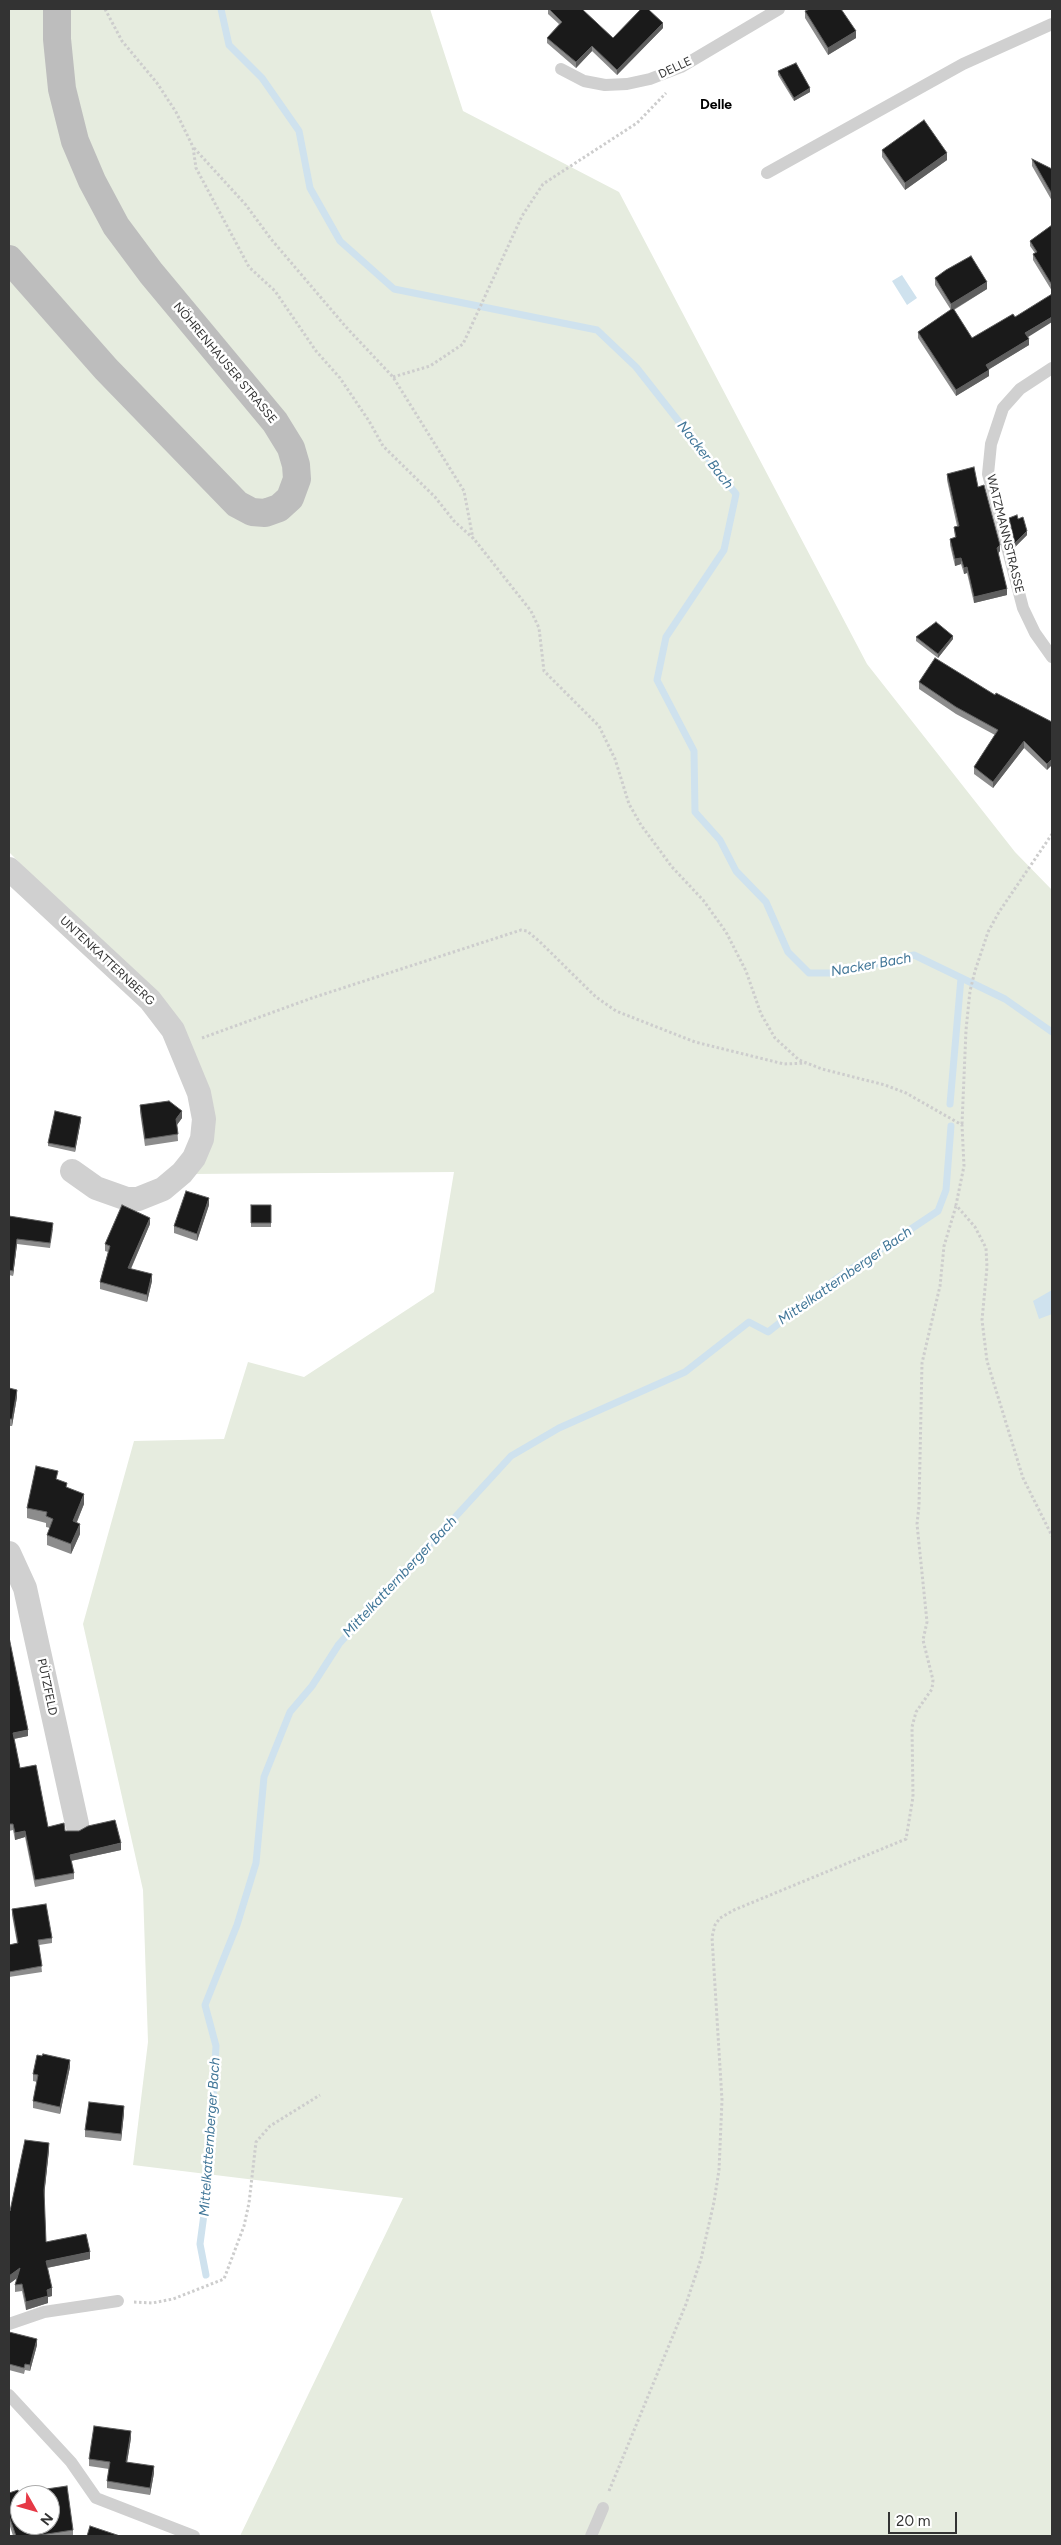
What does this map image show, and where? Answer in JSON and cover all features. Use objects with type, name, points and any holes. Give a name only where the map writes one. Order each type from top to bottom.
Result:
[{"type":"street","name":"NÖHRENHAUSER STRASSE","points":[[9,259],[106,369],[237,504],[252,512],[264,514],[272,512],[285,503],[298,479],[293,456],[286,440],[265,409],[125,240],[92,181],[75,141],[62,89],[57,9]]},
{"type":"street","name":"UNTENKATTERNBERG","points":[[9,869],[150,1000],[174,1030],[199,1093],[204,1120],[199,1145],[194,1158],[182,1173],[157,1192],[138,1198],[127,1199],[96,1188],[72,1172]]},
{"type":"street","name":"PÜTZFELD","points":[[9,1553],[25,1588],[77,1824]]},
{"type":"lane","name":"DELLE","points":[[561,69],[584,81],[604,84],[627,84],[650,79],[681,67],[780,9]]},
{"type":"lane","points":[[768,173],[963,64],[1052,24]]},
{"type":"lane","name":"WATZMANNSTRASSE","points":[[1052,368],[1020,390],[1003,408],[991,444],[988,474],[1023,608],[1035,633],[1052,657]]},
{"type":"lane","points":[[9,2324],[44,2312],[118,2301]]},
{"type":"lane","points":[[9,2395],[71,2462],[96,2498],[194,2536]]},
{"type":"lane","points":[[591,2536],[602,2508]]},
{"type":"path","points":[[105,9],[122,41],[157,84],[176,112],[193,147],[246,205],[271,239],[346,327],[393,377],[464,491],[474,539]]},
{"type":"path","points":[[393,377],[430,366],[463,344],[482,297],[522,216],[543,184],[637,123],[670,88]]},
{"type":"path","points":[[193,147],[196,168],[249,267],[275,291],[316,351],[340,378],[369,420],[383,446],[435,497],[454,521],[474,539],[531,611],[539,628],[544,671],[599,726],[615,759],[629,804],[641,825],[672,867],[703,900],[726,932],[746,971],[761,1014],[775,1038],[799,1060],[906,1093],[962,1125]]},
{"type":"path","points":[[602,2508],[686,2304],[701,2259],[714,2202],[719,2170],[722,2100],[712,1936],[715,1925],[725,1914],[906,1839],[914,1797],[912,1727],[916,1712],[932,1689],[933,1680],[923,1640],[927,1622],[917,1524],[922,1363],[940,1286],[944,1246],[956,1205],[964,1166],[965,1145],[962,1125],[970,991],[988,932],[999,912],[1052,834]]},
{"type":"path","points":[[180,1046],[312,998],[521,930],[527,931],[596,998],[616,1011],[695,1042],[784,1064],[806,1063]]},
{"type":"path","points":[[956,1205],[975,1227],[986,1248],[987,1267],[982,1320],[987,1361],[1024,1478],[1052,1536]]},
{"type":"path","points":[[118,2301],[152,2303],[173,2299],[224,2279],[244,2226],[249,2202],[256,2142],[270,2126],[320,2095]]},
{"type":"shaded area","points":[[9,9],[430,9],[463,111],[619,192],[867,664],[1015,852],[1052,890],[1052,2536],[240,2536],[403,2198],[133,2165],[148,2042],[143,1890],[83,1624],[134,1441],[224,1439],[248,1362],[304,1377],[434,1292],[454,1172],[191,1174],[201,1154],[186,1032],[9,852]]},
{"type":"water","points":[[902,275],[917,298],[907,305],[892,281]]},
{"type":"water","points":[[1052,1290],[1052,1314],[1039,1319],[1033,1301]]},
{"type":"building","points":[[549,9],[582,9],[613,38],[641,9],[648,9],[663,23],[617,70],[592,46],[576,62],[547,38],[562,22]]},
{"type":"building","points":[[810,9],[841,9],[856,31],[828,48],[805,11]]},
{"type":"building","points":[[796,63],[810,88],[794,98],[778,71]]},
{"type":"building","points":[[924,120],[947,153],[905,183],[882,150]]},
{"type":"building","points":[[1032,159],[1052,169],[1052,194]]},
{"type":"building","points":[[1052,225],[1052,285],[1033,254],[1037,252],[1030,241]]},
{"type":"building","points":[[971,256],[987,282],[951,304],[935,278]]},
{"type":"building","points":[[1052,294],[1052,317],[1025,333],[1029,339],[986,365],[989,370],[956,390],[918,332],[953,308],[972,338],[1013,314],[1015,317]]},
{"type":"building","points":[[974,467],[978,487],[984,485],[1000,545],[997,548],[1007,589],[974,597],[967,567],[964,568],[961,558],[955,559],[950,539],[956,537],[954,527],[959,526],[947,474]]},
{"type":"building","points":[[1017,515],[1018,519],[1023,517],[1027,531],[1015,543],[1009,518]]},
{"type":"building","points":[[936,622],[953,636],[938,654],[916,637]]},
{"type":"building","points":[[935,658],[995,695],[996,693],[1052,722],[1052,759],[1047,764],[1024,741],[993,782],[974,767],[998,730],[956,707],[919,682]]},
{"type":"building","points":[[169,1101],[182,1111],[176,1119],[178,1134],[145,1139],[140,1105]]},
{"type":"building","points":[[55,1111],[81,1117],[75,1148],[48,1143]]},
{"type":"building","points":[[186,1191],[209,1198],[197,1234],[174,1226]]},
{"type":"building","points":[[122,1205],[150,1218],[128,1268],[152,1274],[147,1295],[100,1282],[110,1246],[105,1244]]},
{"type":"building","points":[[251,1205],[271,1205],[271,1223],[251,1223]]},
{"type":"building","points":[[9,1216],[53,1223],[50,1243],[17,1239],[13,1271],[9,1270]]},
{"type":"building","points":[[9,1388],[17,1390],[12,1419],[9,1419]]},
{"type":"building","points":[[36,1466],[58,1471],[56,1479],[67,1483],[66,1487],[84,1494],[73,1521],[80,1524],[71,1544],[47,1535],[53,1519],[46,1516],[47,1512],[27,1508]]},
{"type":"building","points":[[9,1637],[28,1730],[13,1733],[20,1768],[36,1765],[48,1827],[64,1823],[65,1831],[79,1831],[88,1826],[115,1820],[121,1843],[70,1855],[74,1873],[35,1880],[25,1831],[15,1833],[13,1824],[9,1824]]},
{"type":"building","points":[[46,1904],[52,1938],[38,1940],[42,1966],[9,1972],[9,1945],[18,1943],[12,1909]]},
{"type":"building","points":[[43,2054],[70,2060],[60,2107],[33,2101],[38,2075],[33,2074],[37,2055],[42,2056]]},
{"type":"building","points":[[89,2102],[124,2106],[121,2134],[85,2130]]},
{"type":"building","points":[[25,2140],[49,2143],[44,2190],[46,2242],[86,2234],[90,2252],[46,2261],[52,2288],[47,2290],[48,2296],[26,2302],[22,2284],[15,2285],[20,2268],[9,2276],[9,2204],[10,2211]]},
{"type":"building","points":[[9,2332],[37,2339],[30,2365],[25,2364],[24,2368],[9,2364]]},
{"type":"building","points":[[94,2426],[131,2431],[126,2462],[154,2466],[150,2488],[107,2481],[110,2462],[89,2459]]},
{"type":"building","points":[[67,2486],[73,2530],[60,2532],[60,2487]]},
{"type":"building","points":[[10,2493],[10,2519],[9,2516]]},
{"type":"building","points":[[90,2526],[120,2536],[87,2536]]},
{"type":"building","points":[[16,2535],[40,2535],[34,2536]]},
{"type":"waterway","name":"Nacker Bach","points":[[221,9],[229,45],[262,78],[299,131],[310,188],[340,241],[394,289],[597,330],[636,367],[736,494],[724,550],[666,637],[657,680],[694,751],[695,812],[720,840],[736,871],[766,902],[788,952],[809,973],[837,973],[914,955],[1005,999],[1052,1032]]},
{"type":"waterway","name":"Mittelkatternberger Bach","points":[[950,1104],[961,978]]},
{"type":"waterway","name":"Mittelkatternberger Bach","points":[[206,2275],[200,2244],[209,2177],[216,2046],[205,2005],[237,1925],[256,1863],[264,1777],[290,1712],[312,1686],[339,1644],[511,1456],[559,1428],[685,1372],[749,1322],[768,1332],[836,1279],[938,1211],[946,1190],[951,1126]]},
{"type":"district","name":"Delle","points":[[716,105]]}]
